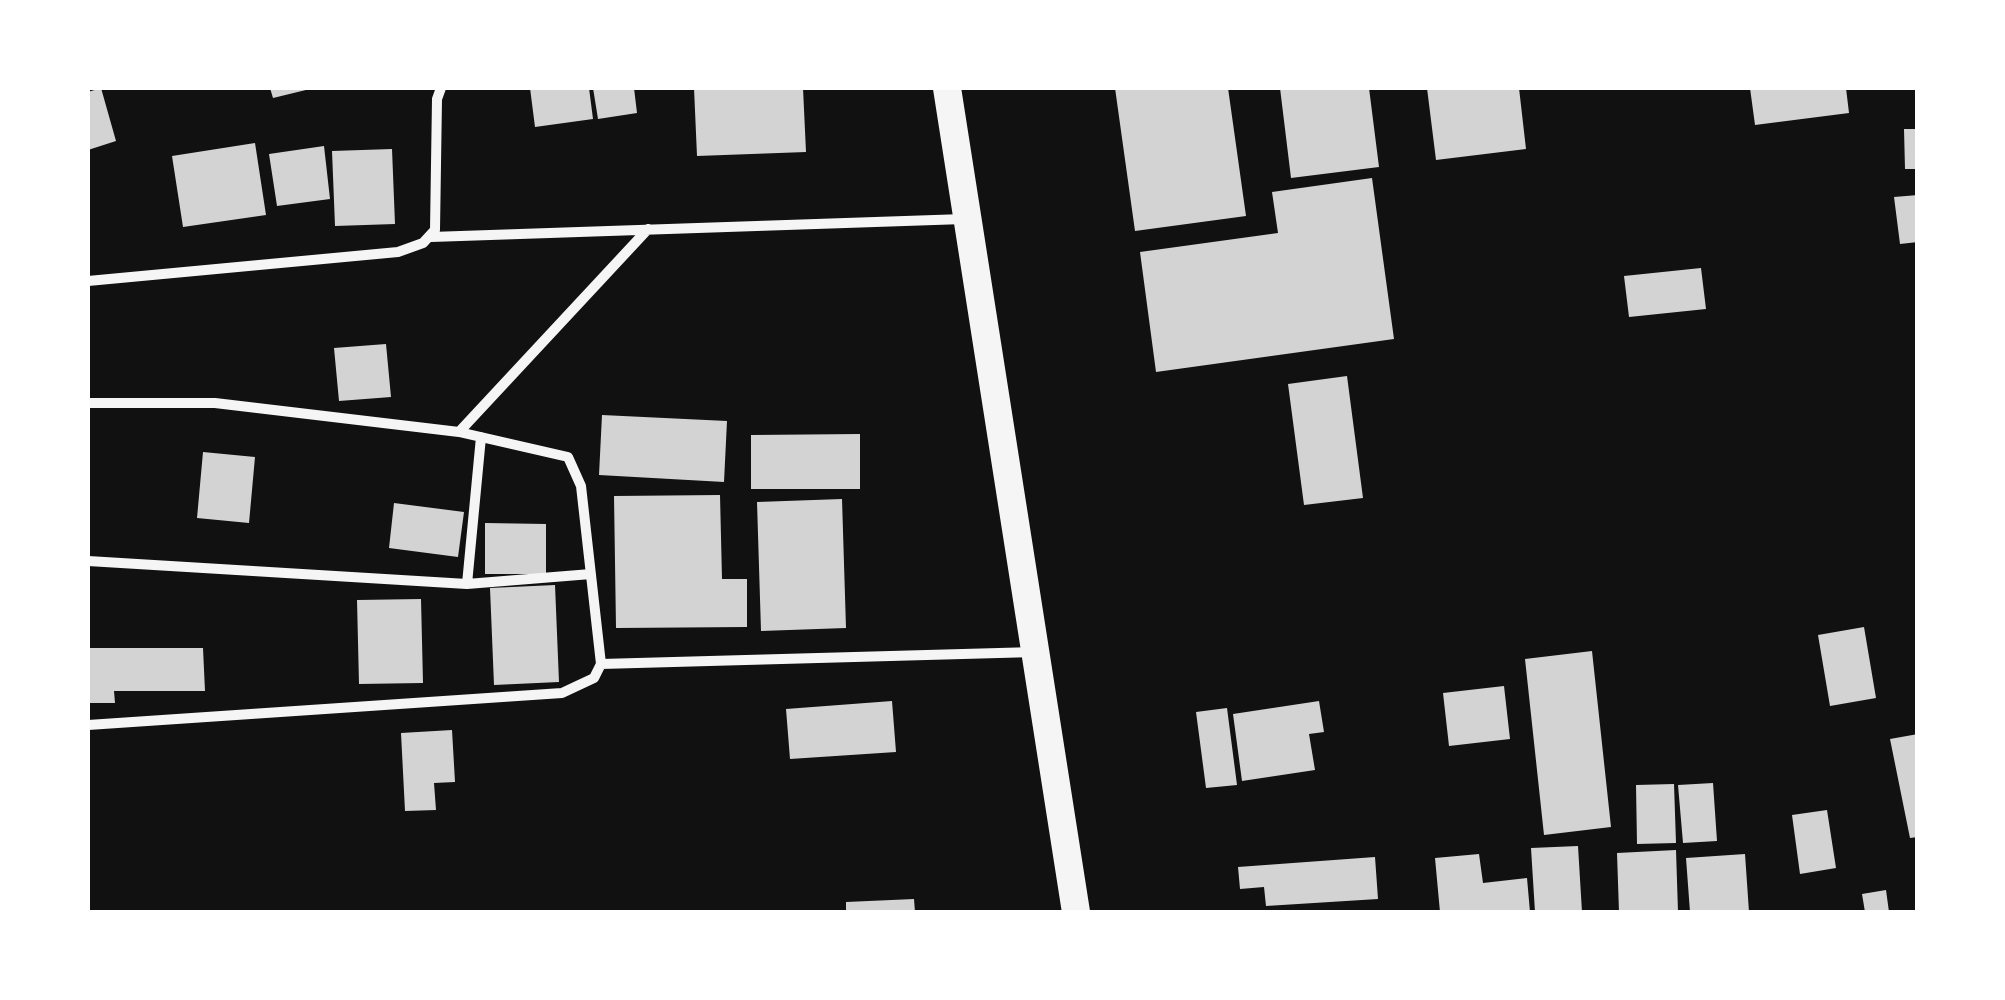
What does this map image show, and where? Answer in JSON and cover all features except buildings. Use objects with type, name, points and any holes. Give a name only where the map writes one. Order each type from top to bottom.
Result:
[{"type":"highway","points":[[947,88],[1076,912]]},
{"type":"street","points":[[430,237],[434,230],[437,99],[442,88]]},
{"type":"street","points":[[88,281],[398,252],[430,237],[968,218]]},
{"type":"street","points":[[459,432],[648,230]]},
{"type":"street","points":[[88,402],[215,403],[459,432],[568,457],[582,486],[601,664],[594,678],[562,693],[88,725]]},
{"type":"street","points":[[467,584],[481,437]]},
{"type":"street","points":[[88,560],[467,584],[590,574]]},
{"type":"street","points":[[601,664],[1036,652]]}]
